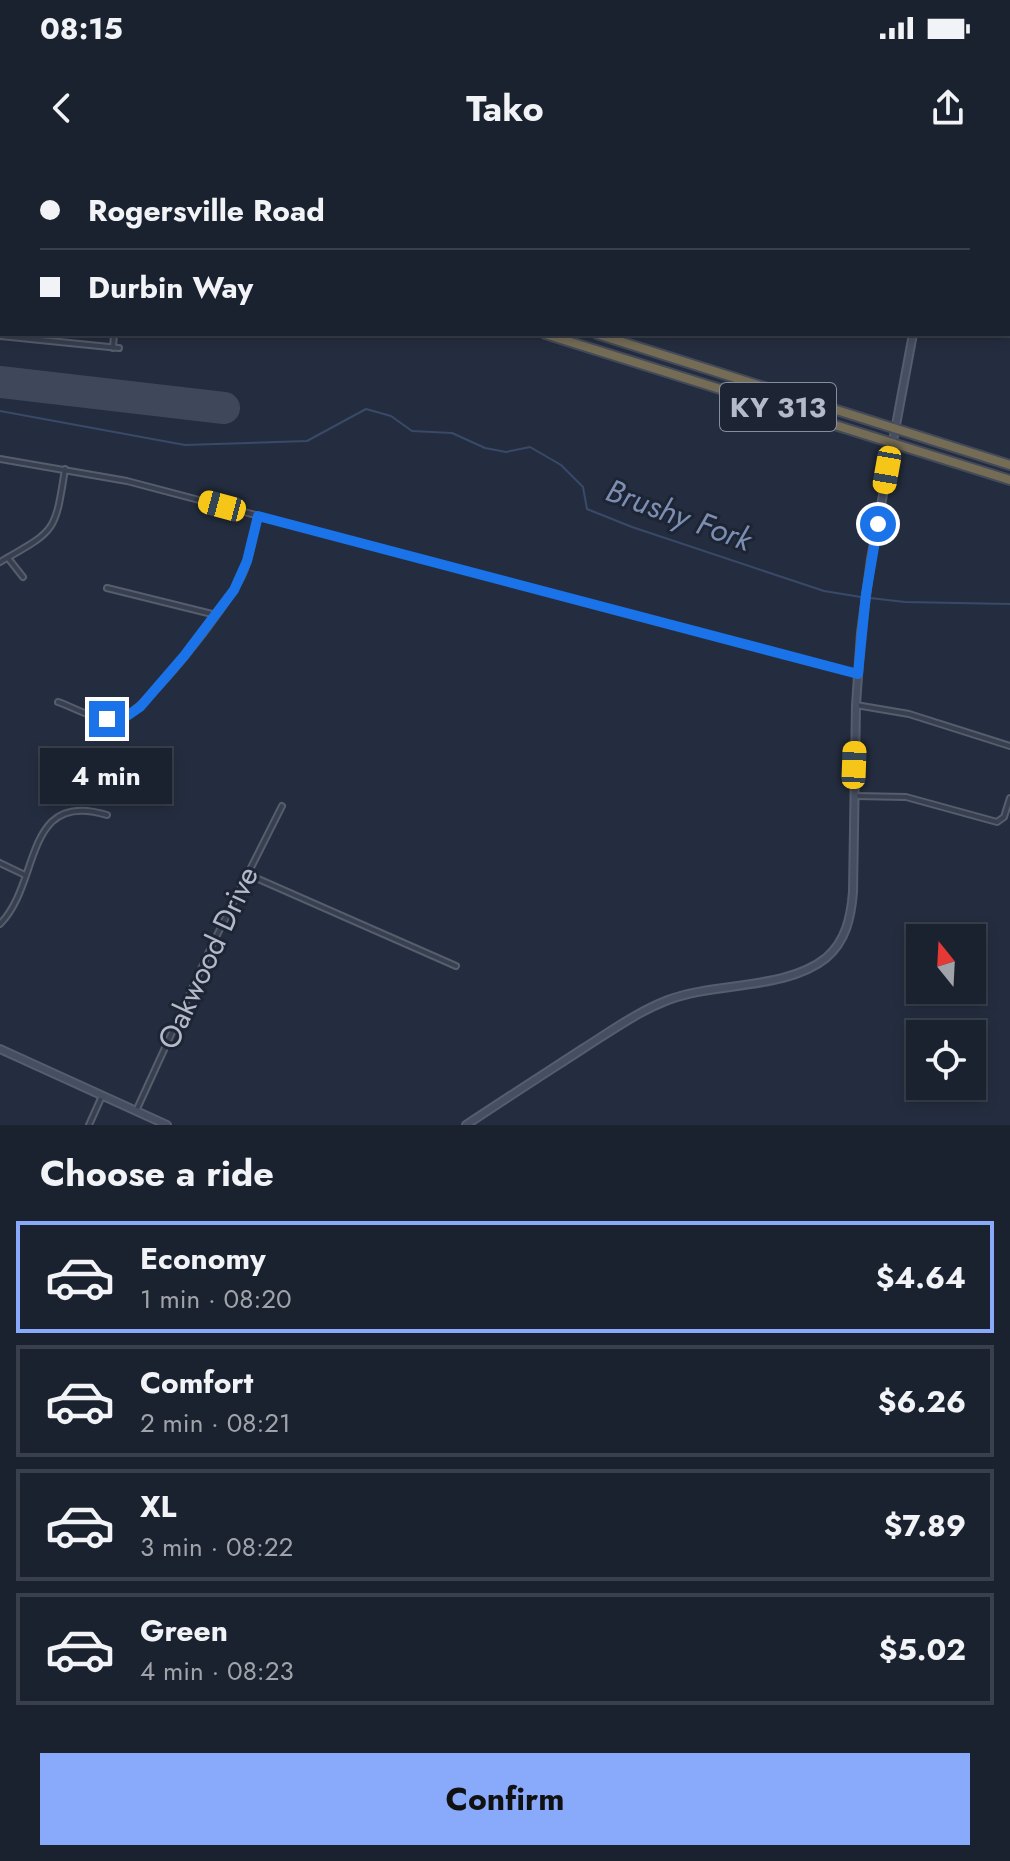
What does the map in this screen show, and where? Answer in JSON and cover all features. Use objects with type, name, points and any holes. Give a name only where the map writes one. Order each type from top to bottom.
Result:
[{"type":"highway","name":"KY 313","points":[[551,336],[1010,480]]},
{"type":"highway","name":"KY 313","points":[[603,336],[1010,465]]},
{"type":"street","points":[[0,336],[116,348],[114,336]]},
{"type":"street","points":[[466,1125],[647,1008],[686,995],[794,973],[827,957],[841,939],[850,919],[853,892],[856,705],[866,594],[913,336]]},
{"type":"street","points":[[0,459],[127,481],[858,674]]},
{"type":"street","points":[[0,562],[39,540],[52,527],[58,513],[65,469]]},
{"type":"street","points":[[58,702],[107,719],[127,716],[151,695],[216,615],[242,576],[258,516]]},
{"type":"street","points":[[8,558],[23,577]]},
{"type":"street","points":[[107,588],[216,615]]},
{"type":"street","points":[[856,705],[909,714],[1010,746]]},
{"type":"street","points":[[854,796],[906,797],[997,822],[1004,817],[1010,798]]},
{"type":"street","name":"Oakwood Drive","points":[[136,1111],[178,1017],[282,806]]},
{"type":"street","points":[[0,924],[9,913],[42,836],[58,815],[82,808],[107,815]]},
{"type":"street","points":[[0,863],[25,875]]},
{"type":"street","points":[[247,874],[456,966]]},
{"type":"street","points":[[0,1049],[167,1125]]},
{"type":"street","points":[[89,1125],[102,1096]]},
{"type":"waterway","name":"Brushy Fork","points":[[0,411],[185,445],[307,441],[366,409],[391,416],[412,431],[452,433],[485,448],[506,452],[530,447],[561,465],[583,487],[587,509],[824,591],[861,597]]},
{"type":"waterway","name":"Brushy Fork","points":[[870,598],[905,602],[1010,604]]},
{"type":"runway","points":[[0,382],[224,408]]},
{"type":"route","points":[[107,719],[127,716],[140,707],[214,619],[242,576],[258,516],[853,674],[858,674],[866,594],[878,524]]}]
